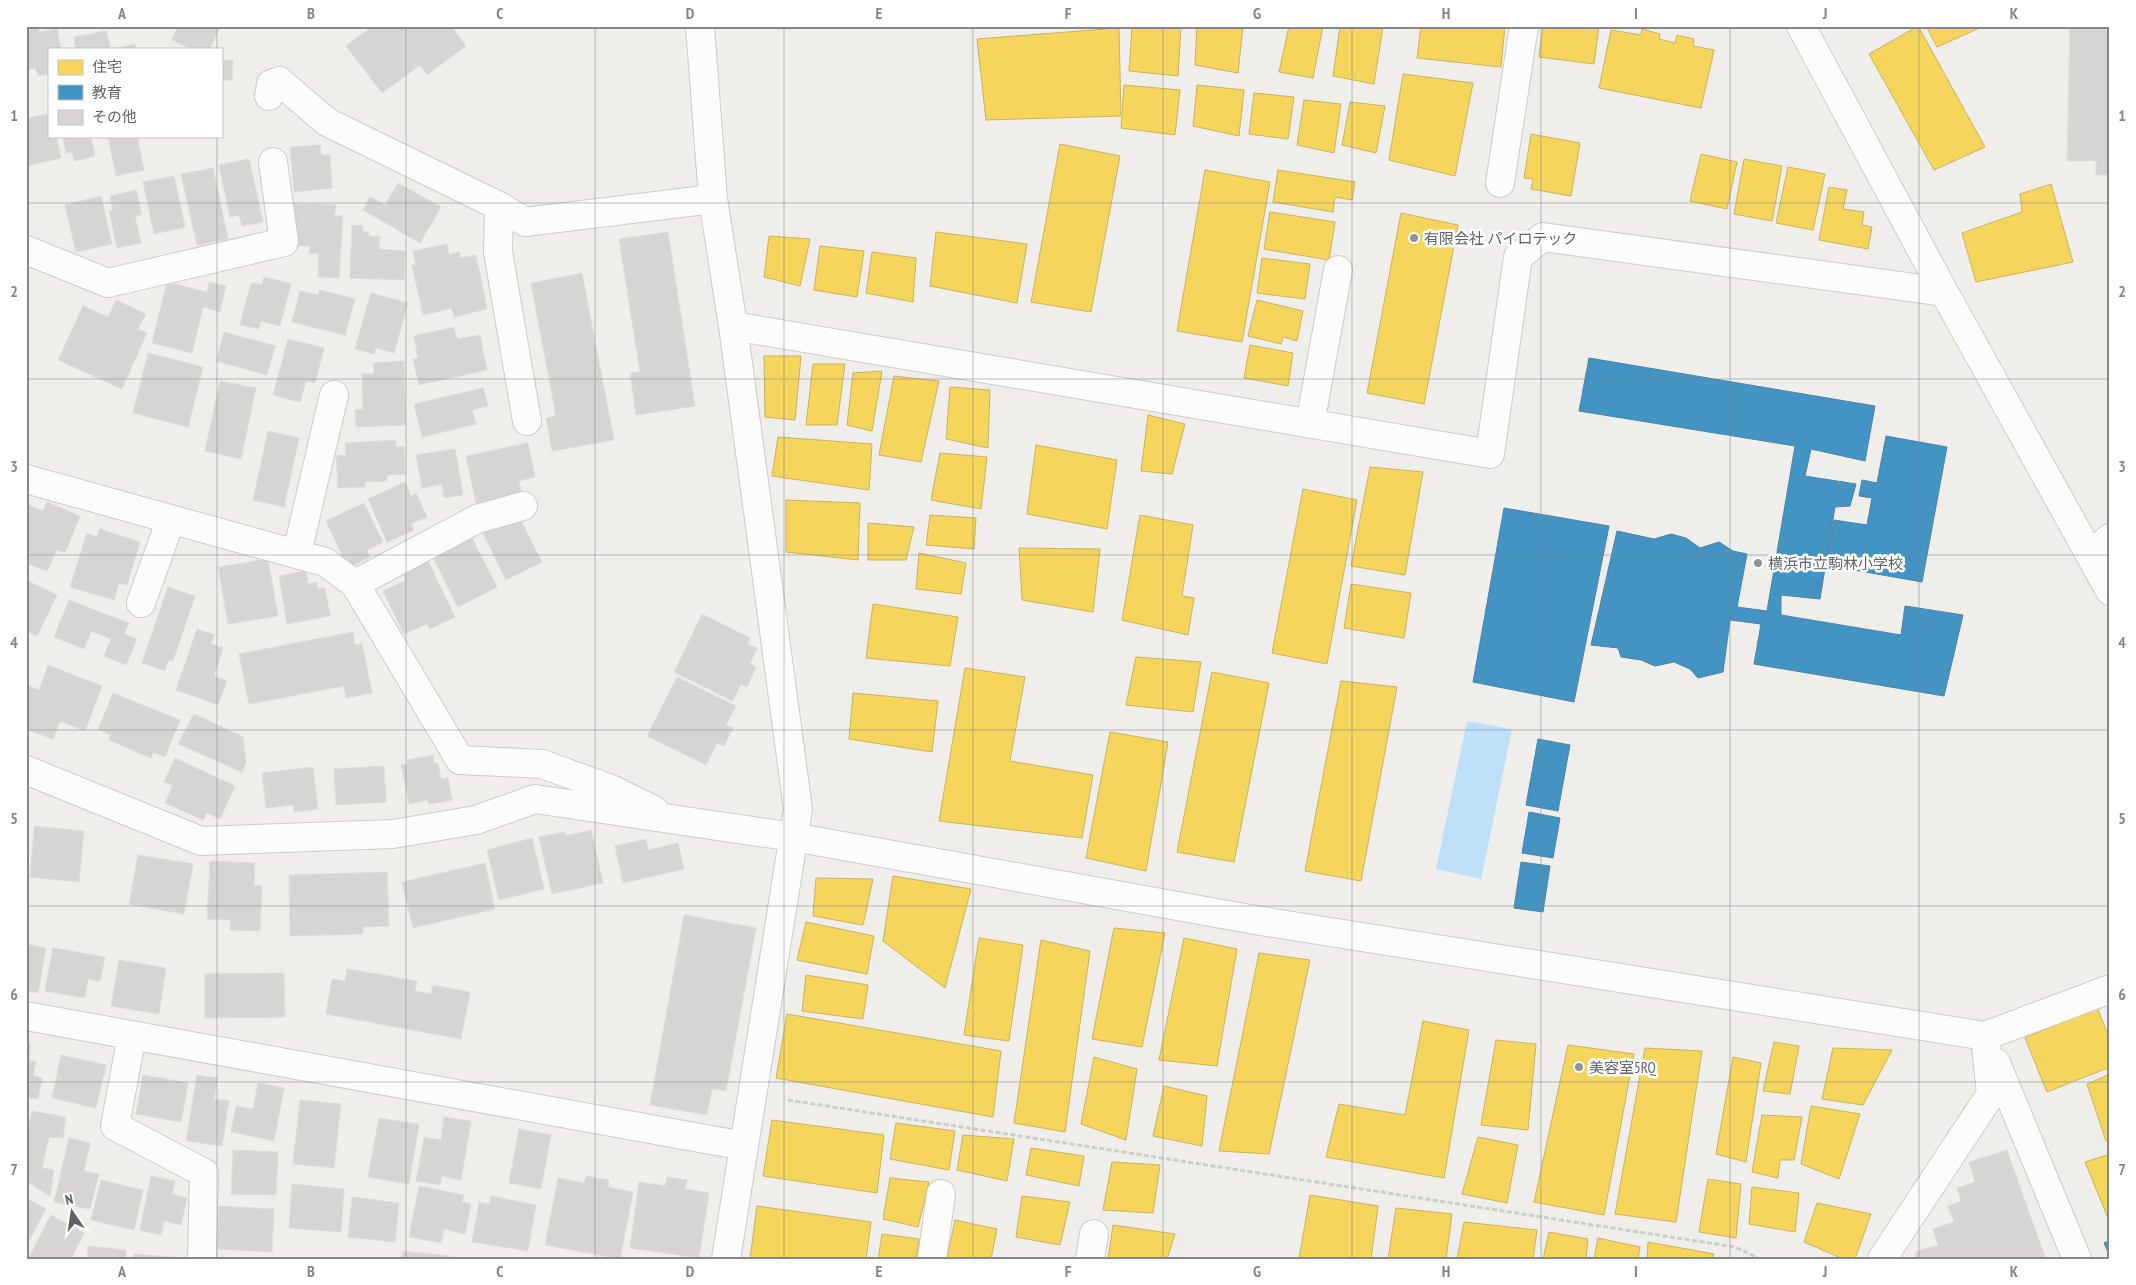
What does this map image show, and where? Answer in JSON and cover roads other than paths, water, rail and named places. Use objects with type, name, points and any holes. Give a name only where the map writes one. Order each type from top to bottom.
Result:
[{"type":"street","points":[[700,26],[712,199],[733,326],[798,809],[726,1259]]},
{"type":"street","points":[[1500,183],[1524,26]]},
{"type":"street","points":[[1801,26],[1944,292],[2100,547],[2110,591]]},
{"type":"street","points":[[269,96],[271,84],[279,81],[327,122],[500,206],[525,222],[712,199]]},
{"type":"street","points":[[26,250],[108,282],[284,242],[273,162]]},
{"type":"street","points":[[500,206],[498,252],[527,421]]},
{"type":"street","points":[[733,326],[1490,454],[1518,257],[1543,237],[1944,292]]},
{"type":"street","points":[[1310,424],[1338,270]]},
{"type":"street","points":[[297,553],[334,395]]},
{"type":"street","points":[[26,479],[325,562],[355,584],[460,760],[542,764],[611,789],[678,822]]},
{"type":"street","points":[[355,584],[477,519],[523,506]]},
{"type":"street","points":[[140,603],[171,519]]},
{"type":"street","points":[[26,770],[201,841],[393,834],[476,820],[535,799],[678,822],[793,837],[1261,921],[1984,1036],[2110,989]]},
{"type":"street","points":[[26,1016],[744,1146]]},
{"type":"street","points":[[132,1035],[114,1126],[204,1173],[202,1259]]},
{"type":"street","points":[[1882,1259],[1991,1094],[1984,1036]]},
{"type":"street","points":[[1984,1036],[2077,1259]]},
{"type":"street","points":[[932,1259],[941,1194]]},
{"type":"water","points":[[1467,721],[1512,729],[1481,879],[1436,869]]},
{"type":"place","name":"有限会社 パイロテック","points":[[1414,238]]},
{"type":"place","name":"横浜市立駒林小学校","points":[[1758,563]]},
{"type":"place","name":"美容室5RQ","points":[[1579,1067]]}]
